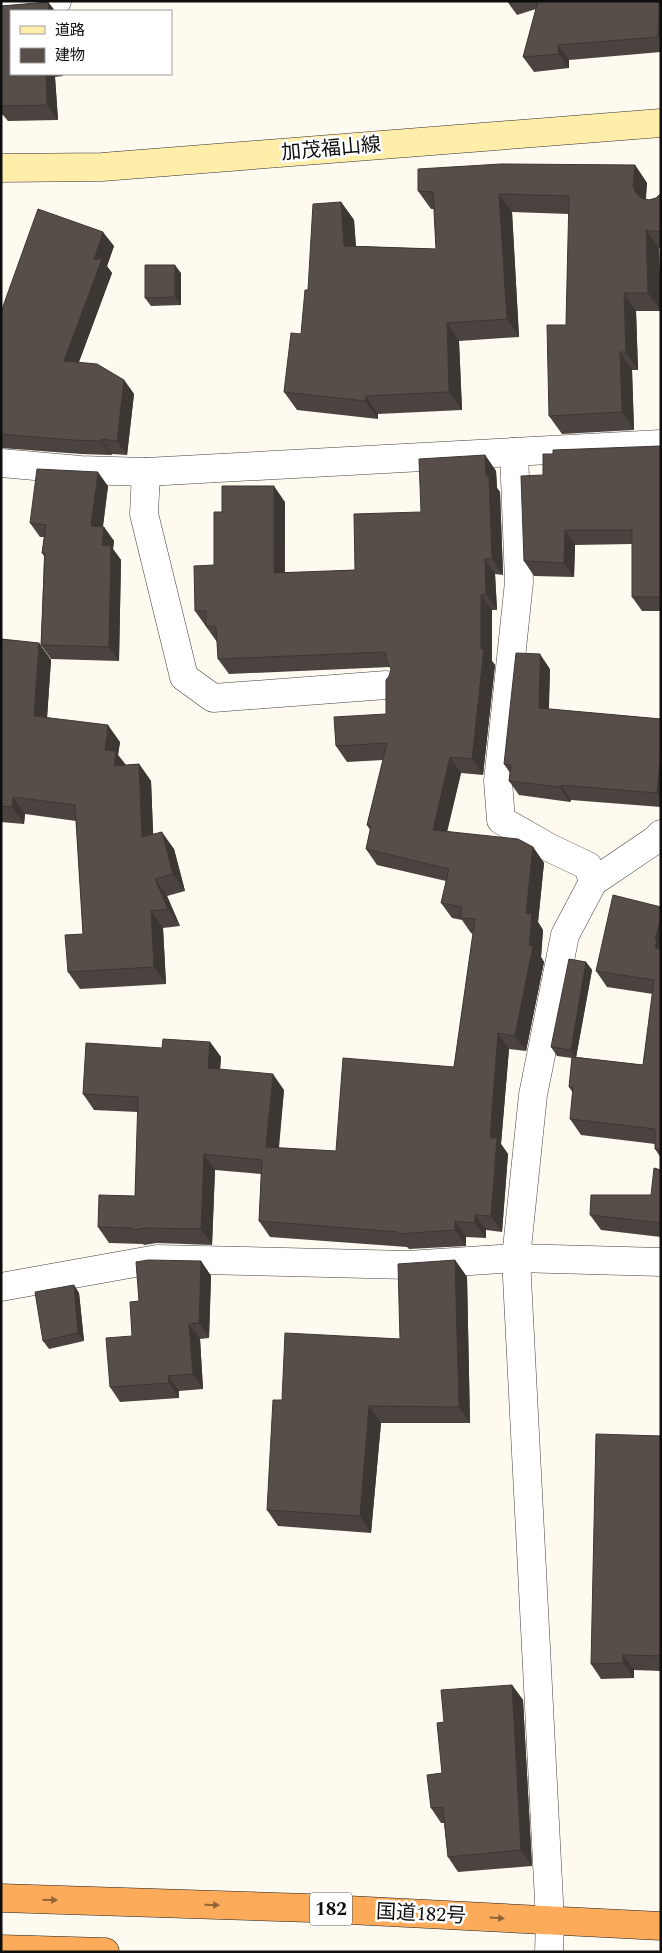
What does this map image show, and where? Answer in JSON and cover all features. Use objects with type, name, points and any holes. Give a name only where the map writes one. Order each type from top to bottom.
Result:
[{"type":"highway","name":"国道182号","points":[[1,1898],[309,1908],[661,1926]]},
{"type":"highway","points":[[1,1949],[105,1952]]},
{"type":"main road","name":"加茂福山線","points":[[1,168],[102,167],[661,123]]},
{"type":"street","points":[[1,6],[57,1]]},
{"type":"street","points":[[1,463],[80,470],[146,472],[661,444]]},
{"type":"street","points":[[514,452],[519,582],[498,781],[501,820],[550,848],[588,866],[593,882]]},
{"type":"street","points":[[146,472],[144,514],[184,677],[213,698],[386,685]]},
{"type":"street","points":[[549,1952],[550,1921],[516,1258],[533,1095],[565,935],[593,882],[661,834]]},
{"type":"street","points":[[1,1286],[157,1260],[408,1265],[516,1258],[661,1262]]},
{"type":"building","points":[[538,1],[659,1],[658,37],[558,45],[559,54],[523,57]]},
{"type":"building","points":[[48,2],[49,10],[10,10],[10,75],[46,75],[47,105],[1,106],[1,6]]},
{"type":"building","points":[[501,164],[635,165],[633,185],[635,192],[641,198],[649,200],[656,198],[661,193],[661,232],[646,230],[648,293],[624,293],[626,352],[620,352],[622,412],[549,416],[547,325],[566,325],[569,196],[499,194],[507,319],[447,323],[449,392],[366,396],[365,401],[284,392],[291,333],[301,334],[305,290],[308,290],[313,204],[341,202],[344,246],[436,249],[433,192],[418,191],[418,169]]},
{"type":"building","points":[[38,209],[103,232],[94,259],[102,259],[64,361],[97,364],[124,380],[117,441],[101,439],[101,441],[71,440],[1,434],[1,312]]},
{"type":"building","points":[[145,265],[175,265],[175,297],[145,298]]},
{"type":"building","points":[[661,446],[661,597],[632,597],[632,530],[565,530],[564,563],[524,561],[521,476],[543,475],[543,454],[553,454],[553,450]]},
{"type":"building","points":[[485,455],[486,476],[489,476],[492,559],[485,559],[486,594],[481,595],[481,649],[484,649],[472,759],[450,757],[433,830],[518,839],[533,847],[526,913],[532,914],[529,945],[533,946],[515,1036],[498,1033],[490,1138],[497,1138],[491,1216],[475,1215],[475,1223],[455,1221],[455,1230],[398,1234],[398,1232],[259,1221],[262,1160],[204,1154],[201,1229],[146,1228],[133,1230],[133,1228],[98,1227],[99,1195],[135,1196],[138,1097],[83,1094],[86,1043],[162,1048],[163,1039],[210,1042],[208,1068],[273,1074],[266,1147],[336,1151],[343,1058],[454,1067],[475,919],[460,918],[462,907],[441,903],[449,869],[366,849],[371,826],[367,825],[387,743],[336,746],[334,717],[386,714],[386,680],[391,669],[386,659],[386,652],[218,659],[216,626],[206,626],[206,611],[195,611],[194,566],[214,565],[214,512],[222,512],[222,486],[274,486],[274,573],[355,570],[354,514],[421,512],[419,459]]},
{"type":"building","points":[[37,469],[98,472],[91,526],[104,527],[102,545],[111,546],[109,647],[41,645],[45,553],[42,553],[46,525],[30,523]]},
{"type":"building","points":[[1,639],[39,643],[34,716],[108,725],[105,750],[116,751],[114,766],[139,764],[142,837],[162,832],[173,874],[155,879],[168,909],[151,911],[154,967],[68,972],[65,935],[83,934],[75,805],[13,797],[12,807],[1,806]]},
{"type":"building","points":[[516,653],[540,654],[539,708],[661,719],[661,749],[657,793],[561,785],[560,787],[509,781],[511,765],[504,764]]},
{"type":"building","points":[[613,895],[661,907],[655,948],[661,949],[661,1150],[655,1149],[655,1129],[570,1119],[573,1087],[569,1087],[572,1057],[643,1065],[654,980],[596,971]]},
{"type":"building","points":[[569,959],[586,962],[571,1050],[551,1047]]},
{"type":"building","points":[[654,1168],[661,1170],[661,1223],[590,1215],[591,1195],[651,1195]]},
{"type":"building","points":[[148,1260],[201,1261],[199,1323],[189,1324],[193,1374],[168,1376],[169,1383],[110,1387],[106,1338],[132,1336],[130,1302],[139,1301],[136,1262]]},
{"type":"building","points":[[455,1260],[459,1407],[369,1406],[360,1516],[267,1510],[273,1400],[282,1400],[285,1333],[400,1339],[398,1264]]},
{"type":"building","points":[[74,1285],[78,1333],[43,1341],[35,1292]]},
{"type":"building","points":[[596,1434],[661,1436],[661,1656],[623,1655],[623,1663],[591,1664]]},
{"type":"building","points":[[512,1685],[521,1850],[448,1857],[443,1807],[431,1808],[427,1775],[442,1773],[437,1723],[444,1722],[441,1690]]}]
